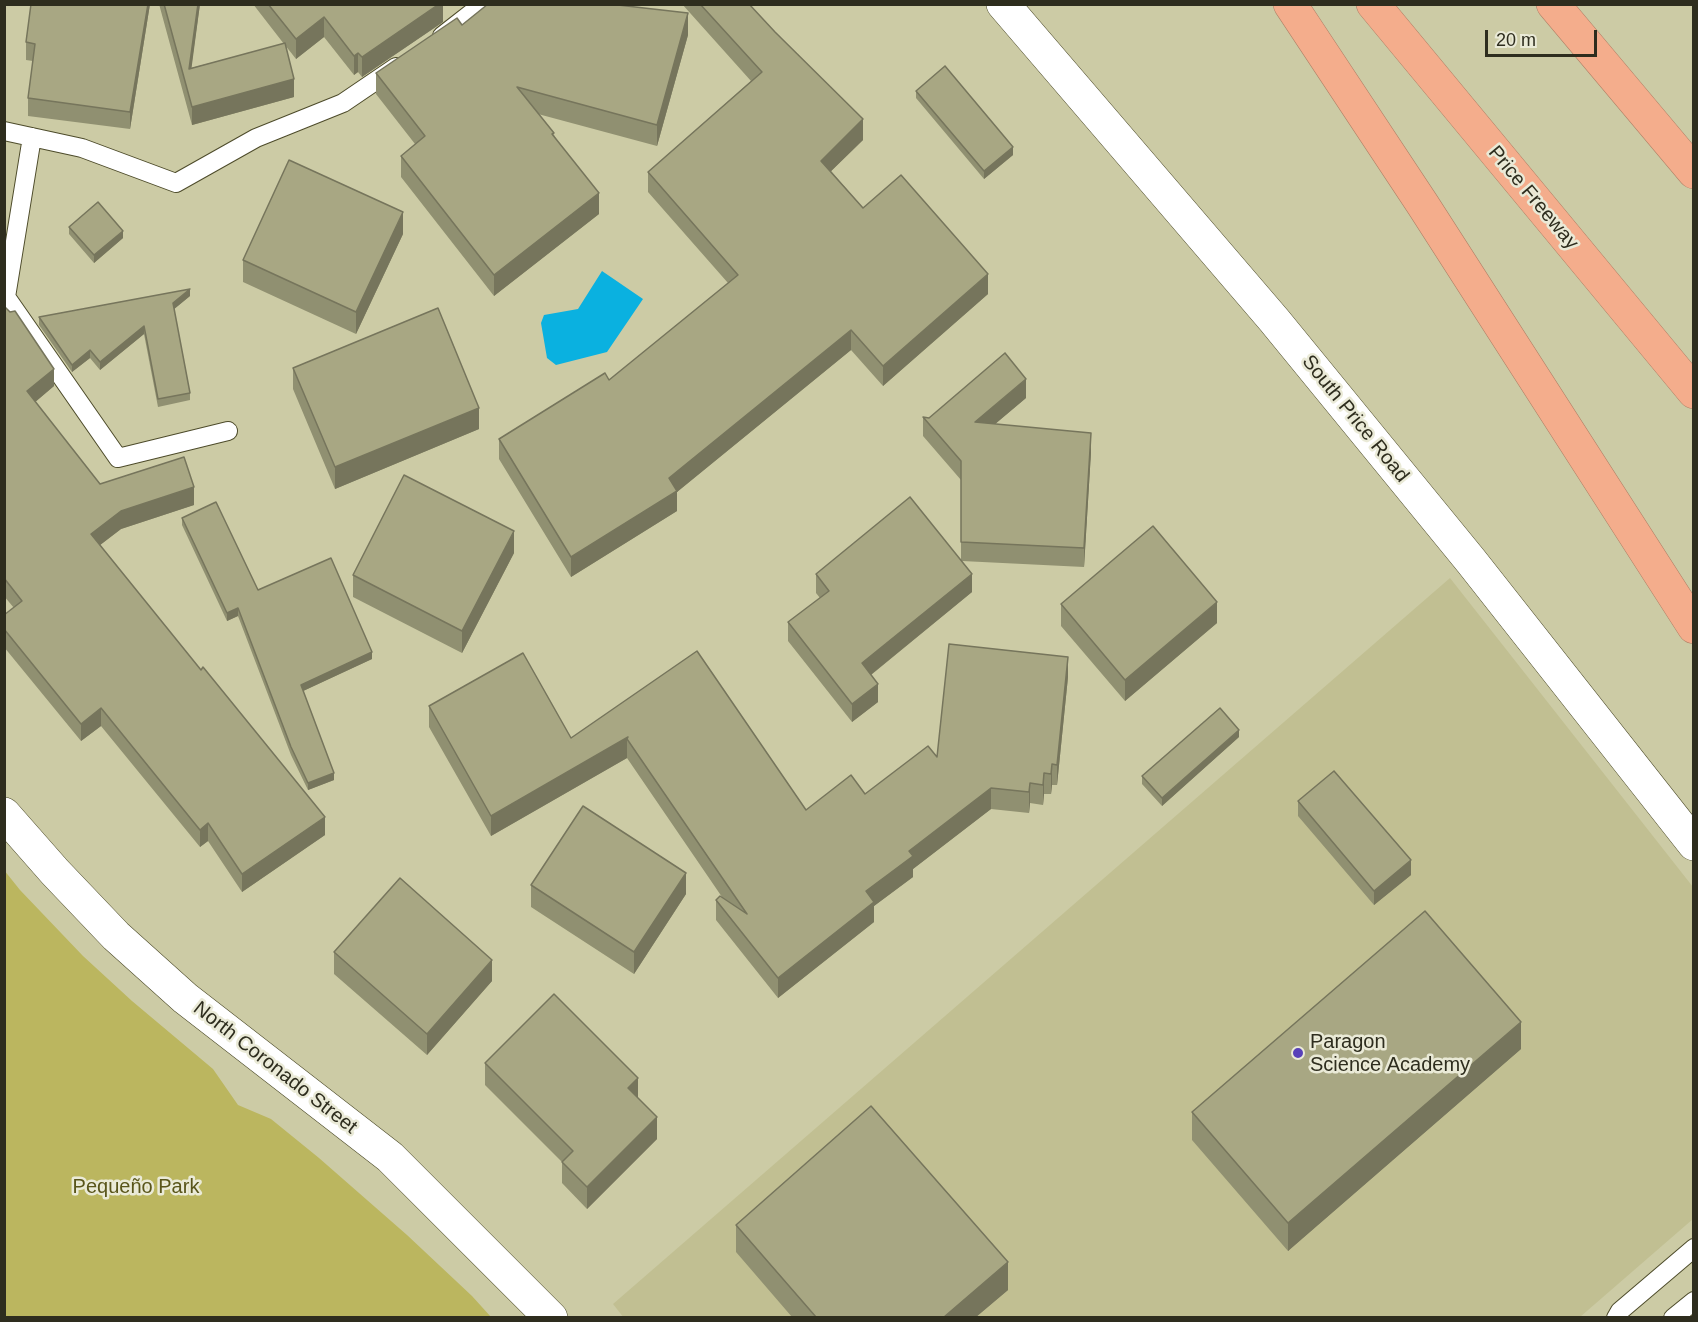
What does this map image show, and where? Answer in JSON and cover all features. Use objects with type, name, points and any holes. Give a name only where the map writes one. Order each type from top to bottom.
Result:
[{"type":"highway","points":[[1290,4],[1423,205],[1694,627]]},
{"type":"highway","name":"Price Freeway","points":[[1373,4],[1694,392]]},
{"type":"highway","points":[[1553,4],[1694,172]]},
{"type":"main road","name":"South Price Road","points":[[1003,4],[1274,320],[1471,561],[1694,844]]},
{"type":"main road","name":"North Coronado Street","points":[[4,814],[55,873],[116,936],[185,998],[390,1157],[551,1317]]},
{"type":"lane","points":[[432,43],[483,4]]},
{"type":"lane","points":[[4,131],[82,148],[176,183],[256,138],[343,103],[412,56]]},
{"type":"lane","points":[[32,137],[6,297],[118,458],[228,431]]},
{"type":"lane","points":[[1616,1317],[1620,1311],[1694,1248]]},
{"type":"lane","points":[[1673,1317],[1694,1301]]},
{"type":"shaded area","name":"Paragon Science Academy","points":[[1450,578],[1693,887],[1693,1219],[1580,1317],[624,1318],[613,1304]]},
{"type":"green space","name":"Pequeño Park","points":[[4,870],[83,956],[132,1001],[213,1069],[238,1105],[271,1119],[319,1158],[407,1235],[491,1317],[5,1317]]},
{"type":"water","points":[[602,271],[643,299],[607,352],[556,365],[547,358],[541,323],[544,315],[578,309]]},
{"type":"building","points":[[31,4],[148,4],[130,112],[28,98],[35,44],[26,42]]},
{"type":"building","points":[[164,4],[198,4],[189,69],[285,43],[294,79],[192,107]]},
{"type":"building","points":[[268,4],[439,4],[362,57],[358,53],[354,56],[324,17],[296,39]]},
{"type":"building","points":[[488,4],[609,4],[688,13],[657,125],[517,87],[599,193],[494,275],[401,156],[425,136],[376,73],[457,18],[462,25]]},
{"type":"building","points":[[700,4],[749,4],[863,119],[821,161],[863,208],[901,175],[988,274],[883,366],[851,330],[669,478],[677,491],[571,557],[499,439],[605,373],[609,380],[738,275],[648,172],[762,72]]},
{"type":"building","points":[[945,66],[1013,147],[984,171],[916,91]]},
{"type":"building","points":[[289,160],[403,212],[356,312],[243,260]]},
{"type":"building","points":[[98,202],[123,231],[94,255],[69,227]]},
{"type":"building","points":[[190,289],[173,303],[190,393],[158,399],[144,326],[100,362],[90,350],[72,365],[39,317]]},
{"type":"building","points":[[4,306],[10,312],[15,311],[54,369],[27,391],[100,484],[184,457],[194,487],[121,511],[91,534],[201,670],[203,667],[325,817],[242,874],[208,823],[200,830],[101,708],[81,724],[4,629],[4,615],[22,601],[4,578]]},
{"type":"building","points":[[438,308],[479,408],[335,467],[293,368]]},
{"type":"building","points":[[1005,353],[1026,379],[975,422],[1091,433],[1084,548],[961,542],[961,461],[923,417],[929,418]]},
{"type":"building","points":[[404,475],[514,531],[462,631],[353,575]]},
{"type":"building","points":[[910,497],[972,574],[862,663],[878,684],[852,704],[788,622],[829,591],[816,574]]},
{"type":"building","points":[[216,502],[258,590],[331,558],[372,652],[301,685],[334,773],[308,783],[291,747],[238,608],[227,613],[182,518]]},
{"type":"building","points":[[1153,526],[1217,602],[1125,680],[1061,604]]},
{"type":"building","points":[[949,644],[1068,657],[1057,765],[1052,764],[1051,774],[1044,773],[1043,785],[1030,783],[1029,792],[991,788],[909,851],[913,856],[866,891],[874,902],[778,978],[716,900],[720,896],[747,914],[627,739],[628,737],[491,816],[429,706],[523,653],[571,738],[697,651],[806,810],[851,775],[865,794],[928,746],[937,757]]},
{"type":"building","points":[[1220,708],[1239,730],[1162,798],[1142,776]]},
{"type":"building","points":[[1334,771],[1411,860],[1374,891],[1298,801]]},
{"type":"building","points":[[583,806],[686,873],[634,952],[531,885]]},
{"type":"building","points":[[400,878],[492,960],[427,1034],[334,952]]},
{"type":"building","points":[[1425,911],[1521,1022],[1288,1223],[1192,1112]]},
{"type":"building","points":[[554,994],[638,1078],[628,1088],[657,1117],[587,1187],[562,1162],[573,1151],[485,1063]]},
{"type":"building","points":[[871,1106],[1008,1262],[944,1317],[816,1317],[736,1225]]},
{"type":"place","name":"Paragon Science Academy","points":[[1298,1053]]}]
